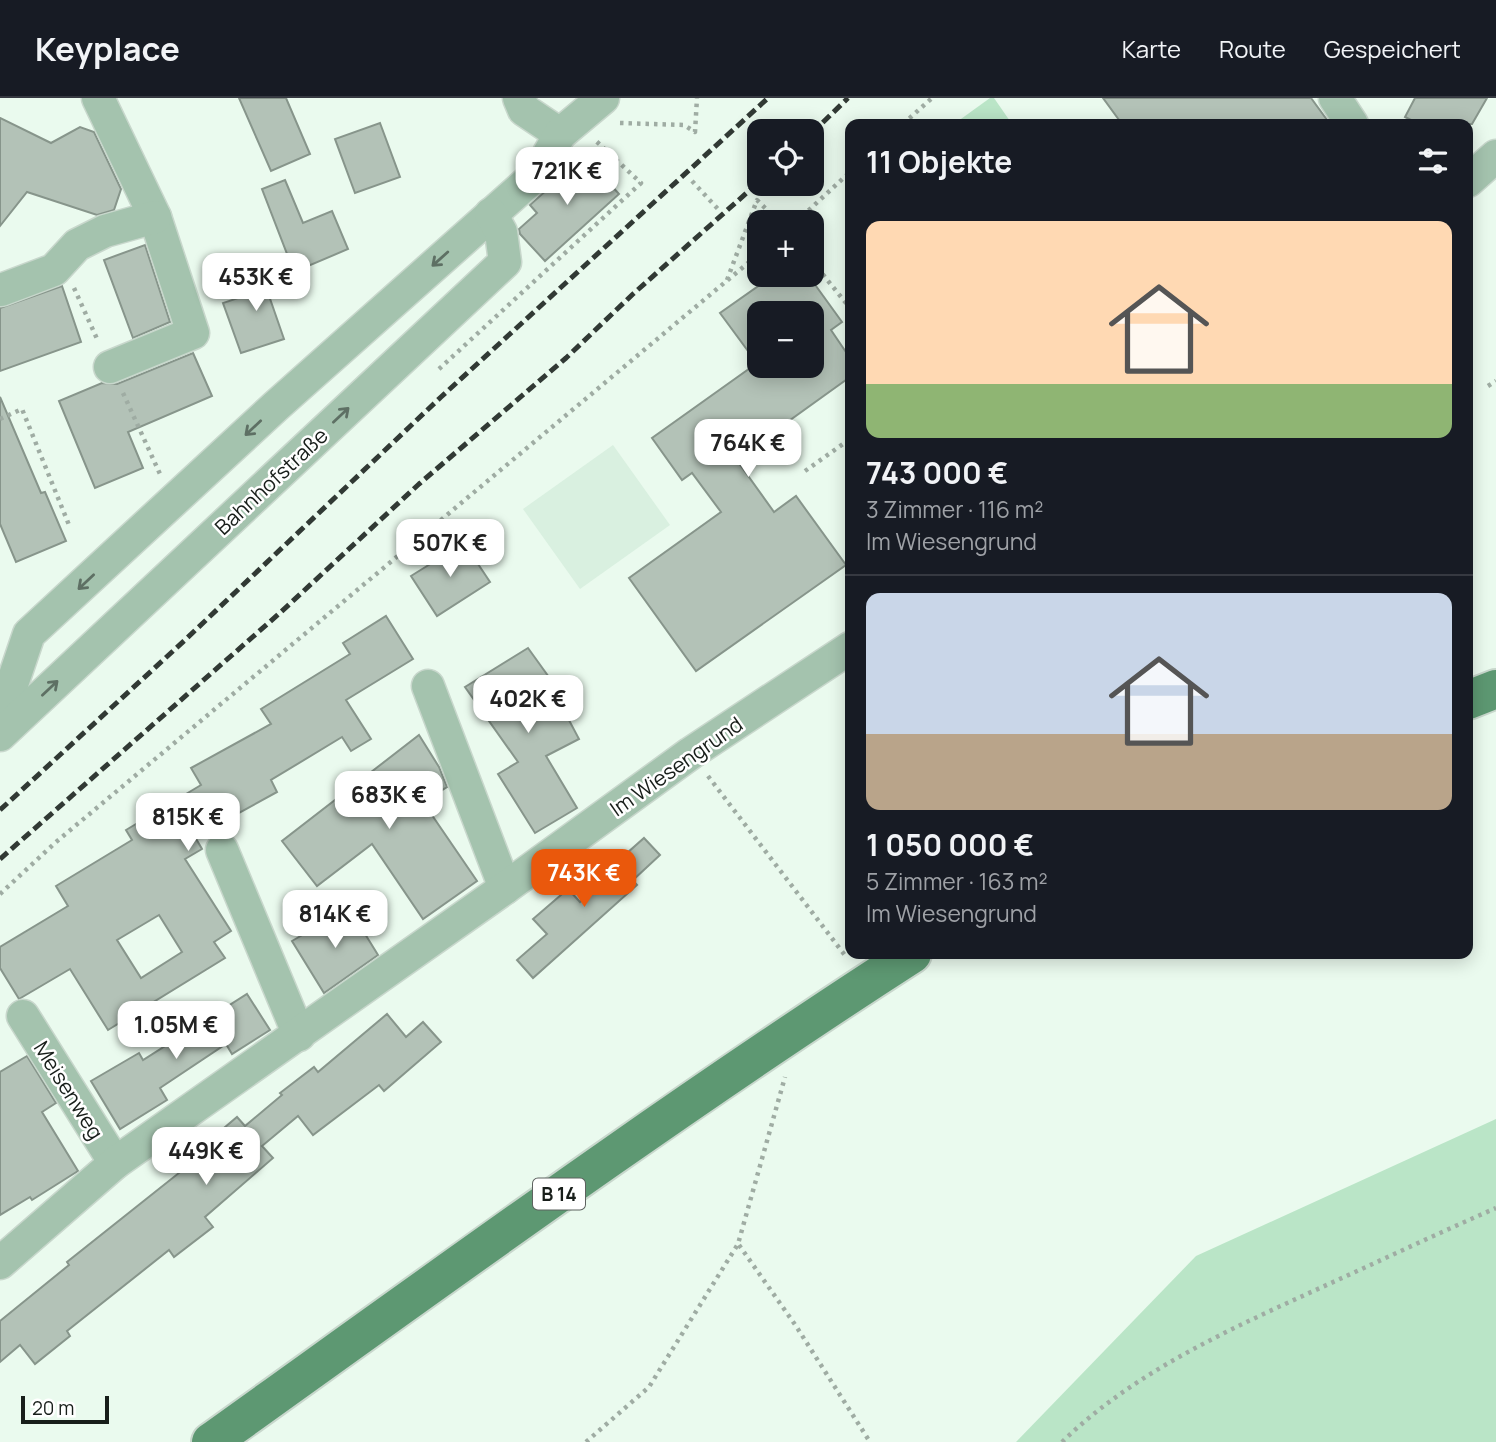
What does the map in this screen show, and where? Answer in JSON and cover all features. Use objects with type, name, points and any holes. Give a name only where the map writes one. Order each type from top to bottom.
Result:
[{"type":"main road","points":[[1473,698],[1496,689]]},
{"type":"main road","name":"B 14","points":[[211,1442],[496,1238],[800,1026],[904,959]]},
{"type":"street","points":[[99,98],[155,216],[193,333],[110,367]]},
{"type":"street","points":[[519,98],[524,110],[568,128]]},
{"type":"street","points":[[1335,98],[1349,119]]},
{"type":"street","points":[[0,720],[29,634],[276,406],[496,223],[538,173],[568,128],[611,110]]},
{"type":"street","points":[[1473,177],[1496,156]]},
{"type":"street","points":[[1,290],[54,270],[76,245],[96,235],[155,216]]},
{"type":"street","name":"Bahnhofstraße","points":[[0,735],[505,262],[496,223]]},
{"type":"street","name":"Im Wiesengrund","points":[[0,1263],[116,1163],[691,753],[845,651]]},
{"type":"street","points":[[428,686],[505,888]]},
{"type":"street","points":[[222,850],[299,1035]]},
{"type":"street","name":"Meisenweg","points":[[23,1016],[116,1163]]},
{"type":"path","points":[[611,110],[684,125],[695,132],[697,98]]},
{"type":"path","points":[[909,119],[932,98]]},
{"type":"path","points":[[542,275],[642,183],[568,128]]},
{"type":"path","points":[[809,210],[845,177]]},
{"type":"path","points":[[692,181],[718,209]]},
{"type":"path","points":[[753,210],[757,200],[767,210]]},
{"type":"path","points":[[726,282],[747,226]]},
{"type":"path","points":[[0,894],[56,842],[747,264]]},
{"type":"path","points":[[824,276],[845,302]]},
{"type":"path","points":[[1488,386],[1496,381]]},
{"type":"path","points":[[0,419],[22,409],[69,525]]},
{"type":"path","points":[[806,471],[845,443]]},
{"type":"path","points":[[691,753],[845,955]]},
{"type":"path","points":[[586,1442],[649,1387],[738,1244],[800,1026]]},
{"type":"path","points":[[1062,1442],[1085,1420],[1149,1375],[1259,1316],[1496,1208]]},
{"type":"path","points":[[738,1244],[803,1337],[870,1442]]},
{"type":"shaded area","points":[[613,445],[670,525],[580,589],[523,509]]},
{"type":"green space","points":[[990,98],[994,98],[1009,119],[961,119]]},
{"type":"green space","points":[[1496,1119],[1496,1442],[1016,1442],[1196,1256]]},
{"type":"building","points":[[239,98],[286,98],[310,154],[271,171]]},
{"type":"building","points":[[1103,98],[1311,98],[1326,119],[1118,119]]},
{"type":"building","points":[[1415,98],[1487,98],[1473,122],[1473,119],[1405,117]]},
{"type":"building","points":[[0,118],[51,143],[80,127],[94,132],[121,189],[114,210],[97,215],[27,192],[0,226]]},
{"type":"building","points":[[380,123],[400,177],[355,193],[335,139]]},
{"type":"building","points":[[582,153],[619,194],[545,261],[520,234],[519,229],[537,213],[530,205],[551,186],[559,172]]},
{"type":"building","points":[[285,180],[303,223],[332,211],[348,249],[294,272],[262,189]]},
{"type":"building","points":[[145,245],[170,322],[133,338],[104,260]]},
{"type":"building","points":[[272,263],[281,284],[267,290],[284,339],[241,353],[223,303],[256,292],[248,273]]},
{"type":"building","points":[[62,286],[81,342],[0,371],[0,308]]},
{"type":"building","points":[[757,287],[817,287],[842,322],[831,330],[845,351],[845,381],[736,459],[774,512],[796,496],[845,566],[696,671],[629,578],[721,512],[692,473],[682,480],[652,438],[747,370],[747,378],[824,378],[824,301],[747,301],[747,350],[720,313]]},
{"type":"building","points":[[193,353],[212,396],[128,432],[143,468],[95,488],[59,401],[102,383],[117,384]]},
{"type":"building","points":[[0,397],[41,493],[45,492],[66,541],[16,562],[0,524]]},
{"type":"building","points":[[464,543],[490,582],[437,616],[411,576]]},
{"type":"building","points":[[386,616],[413,659],[346,700],[371,739],[351,751],[342,737],[271,780],[277,792],[195,837],[202,849],[185,859],[231,931],[214,942],[225,958],[108,1030],[70,969],[19,999],[0,968],[0,947],[68,906],[56,886],[132,840],[126,830],[201,785],[191,768],[271,724],[261,709],[350,654],[343,643]],"holes":[[[159,915],[182,952],[141,978],[117,940]]]},
{"type":"building","points":[[528,648],[556,687],[553,690],[579,739],[546,756],[577,808],[535,833],[498,774],[518,762],[465,687]]},
{"type":"building","points":[[419,735],[439,767],[447,787],[423,802],[477,881],[423,919],[372,844],[317,886],[282,841]]},
{"type":"building","points":[[644,838],[660,855],[633,880],[628,875],[637,885],[533,978],[517,960],[547,934],[533,919],[568,889],[580,902],[620,866],[617,862]]},
{"type":"building","points":[[349,908],[378,955],[324,993],[292,941]]},
{"type":"building","points":[[247,994],[270,1030],[232,1054],[226,1044],[160,1088],[167,1100],[120,1129],[91,1081],[139,1053],[143,1060]]},
{"type":"building","points":[[387,1014],[406,1037],[423,1022],[441,1042],[384,1091],[379,1085],[313,1135],[298,1116],[262,1146],[273,1158],[205,1217],[213,1227],[174,1257],[169,1250],[67,1331],[70,1336],[35,1364],[20,1345],[0,1362],[0,1321],[69,1265],[67,1262],[189,1165],[185,1161],[237,1117],[245,1126],[282,1095],[280,1093],[314,1067],[318,1072]]},
{"type":"building","points":[[27,1056],[56,1103],[42,1112],[78,1171],[32,1200],[30,1197],[0,1215],[0,1072]]},
{"type":"railway","points":[[0,810],[185,640],[441,397],[768,98]]},
{"type":"railway","points":[[824,121],[848,98]]},
{"type":"railway","points":[[0,859],[281,612],[419,484],[566,358],[747,193]]}]
